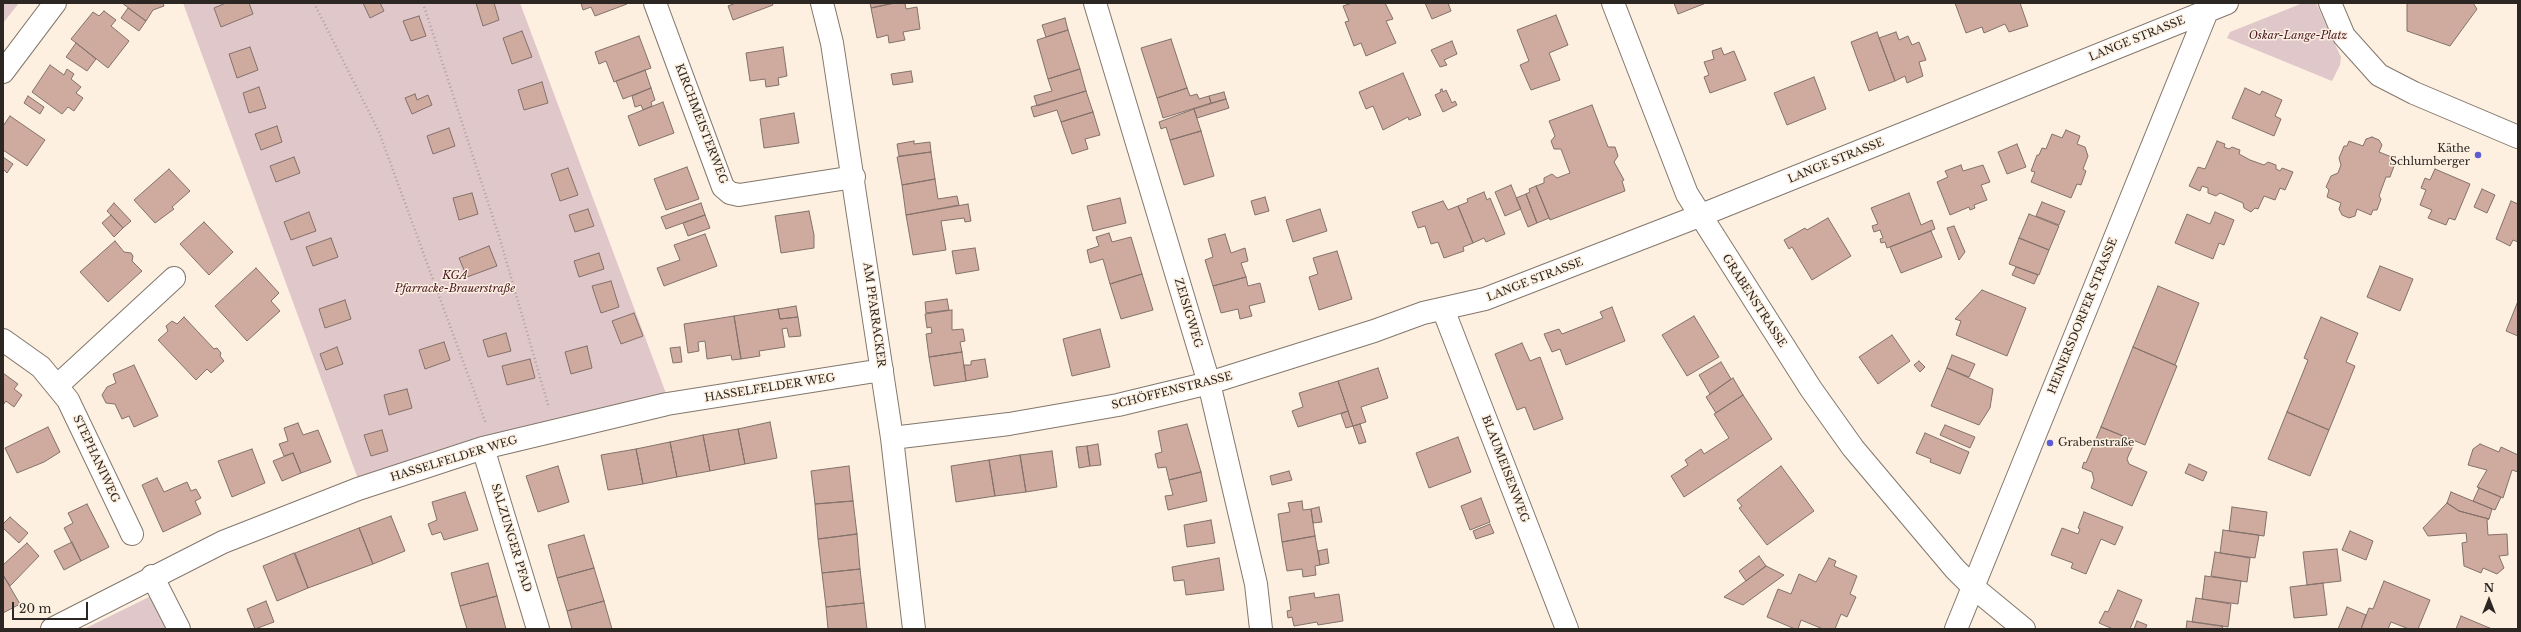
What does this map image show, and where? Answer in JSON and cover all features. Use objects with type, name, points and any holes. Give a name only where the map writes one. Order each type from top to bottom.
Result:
[{"type":"street","points":[[3,72],[55,3]]},
{"type":"street","name":"KIRCHMEISTERWEG","points":[[655,3],[723,187],[730,193],[739,195],[854,177]]},
{"type":"street","name":"AM PFARRACKER","points":[[822,3],[832,43],[854,177],[892,438],[914,629]]},
{"type":"street","name":"ZEISIGWEG","points":[[1095,3],[1209,383],[1243,523],[1256,584],[1261,629]]},
{"type":"street","name":"GRABENSTRASSE","points":[[1613,3],[1688,194],[1699,216],[1811,389],[1852,448],[1973,587],[2024,629]]},
{"type":"street","points":[[2330,3],[2344,36],[2379,75],[2414,93],[2518,137]]},
{"type":"street","name":"LANGE STRASSE","points":[[1443,309],[1485,300],[1699,216],[2214,6]]},
{"type":"street","name":"HEINERSDORFER STRASSE","points":[[1956,629],[2214,6]]},
{"type":"street","points":[[58,385],[174,278]]},
{"type":"street","name":"SCHÖFFENSTRASSE","points":[[892,438],[1009,424],[1118,405],[1209,383],[1367,334],[1423,313],[1443,309]]},
{"type":"street","name":"BLAUMEISENWEG","points":[[1443,309],[1567,629]]},
{"type":"street","name":"STEPHANIWEG","points":[[3,340],[41,367],[58,385],[68,400],[132,534]]},
{"type":"street","name":"HASSELFELDER WEG","points":[[52,629],[152,576],[223,542],[358,489],[488,447],[667,404],[882,370]]},
{"type":"street","name":"SALZUNGER PFAD","points":[[488,447],[538,629]]},
{"type":"street","points":[[152,576],[179,629]]},
{"type":"path","points":[[314,3],[379,132],[488,447]]},
{"type":"path","points":[[423,3],[499,236],[555,430]]},
{"type":"green space","points":[[3,3],[19,3],[3,23]]},
{"type":"green space","name":"KGA Pfarracke-Brauerstraße","points":[[183,3],[520,3],[667,396],[358,479]]},
{"type":"green space","name":"Oskar-Lange-Platz","points":[[2303,3],[2316,3],[2341,57],[2340,65],[2332,81],[2227,38],[2230,32]]},
{"type":"green space","points":[[151,596],[166,629],[84,629]]},
{"type":"building","points":[[122,3],[163,3],[164,6],[153,10],[146,21]]},
{"type":"building","points":[[226,3],[249,3],[253,14],[221,27],[214,8]]},
{"type":"building","points":[[363,3],[380,3],[384,11],[370,18]]},
{"type":"building","points":[[476,3],[494,3],[499,20],[483,26]]},
{"type":"building","points":[[581,3],[627,4],[595,16],[591,7],[583,10]]},
{"type":"building","points":[[736,3],[772,3],[773,5],[733,20],[728,6]]},
{"type":"building","points":[[870,3],[894,3],[871,8]]},
{"type":"building","points":[[895,3],[905,3],[906,9],[917,7],[920,29],[903,32],[905,40],[889,43],[888,35],[877,38],[871,8]]},
{"type":"building","points":[[1352,3],[1385,3],[1393,19],[1386,21],[1396,43],[1366,56],[1361,43],[1354,46],[1345,22],[1349,21],[1343,6]]},
{"type":"building","points":[[1425,3],[1448,3],[1451,11],[1432,19]]},
{"type":"building","points":[[1674,3],[1706,3],[1678,14]]},
{"type":"building","points":[[1955,3],[2020,3],[2028,26],[2009,32],[2005,24],[1984,33],[1982,27],[1966,33]]},
{"type":"building","points":[[2407,3],[2473,3],[2477,9],[2450,46],[2407,31]]},
{"type":"building","points":[[128,8],[146,21],[139,31],[121,18]]},
{"type":"building","points":[[104,11],[116,20],[111,26],[129,41],[108,68],[71,39],[93,12],[99,16]]},
{"type":"building","points":[[1556,15],[1568,45],[1549,53],[1560,80],[1531,90],[1520,65],[1529,61],[1517,30]]},
{"type":"building","points":[[419,16],[426,36],[411,41],[403,21]]},
{"type":"building","points":[[1065,18],[1068,30],[1046,37],[1042,25]]},
{"type":"building","points":[[1068,30],[1080,69],[1048,79],[1037,40]]},
{"type":"building","points":[[522,31],[532,57],[512,64],[503,38]]},
{"type":"building","points":[[1877,32],[1895,81],[1869,91],[1851,42]]},
{"type":"building","points":[[1896,32],[1899,40],[1908,36],[1912,45],[1919,42],[1926,60],[1919,62],[1923,76],[1907,83],[1905,76],[1895,81],[1879,38]]},
{"type":"building","points":[[639,36],[651,68],[614,82],[606,61],[599,64],[595,52]]},
{"type":"building","points":[[1171,39],[1187,88],[1157,98],[1141,48]]},
{"type":"building","points":[[1452,41],[1457,54],[1444,60],[1447,65],[1440,67],[1431,50]]},
{"type":"building","points":[[76,43],[96,59],[87,71],[66,57]]},
{"type":"building","points":[[250,47],[258,70],[237,78],[229,54]]},
{"type":"building","points":[[783,47],[787,76],[778,78],[779,85],[766,87],[765,79],[750,81],[746,53]]},
{"type":"building","points":[[1721,48],[1724,55],[1734,51],[1746,80],[1710,93],[1704,77],[1709,75],[1704,62],[1714,59],[1712,51]]},
{"type":"building","points":[[50,65],[64,75],[67,69],[74,74],[71,79],[81,87],[76,93],[83,98],[74,111],[68,107],[62,114],[32,92]]},
{"type":"building","points":[[1080,69],[1086,91],[1037,106],[1034,96],[1052,91],[1048,79]]},
{"type":"building","points":[[645,70],[651,88],[623,99],[616,81]]},
{"type":"building","points":[[911,71],[913,82],[893,85],[891,74]]},
{"type":"building","points":[[1403,73],[1421,115],[1409,120],[1408,117],[1383,130],[1373,106],[1366,109],[1359,92]]},
{"type":"building","points":[[1814,77],[1826,109],[1787,125],[1774,93]]},
{"type":"building","points":[[542,82],[548,103],[524,110],[518,90]]},
{"type":"building","points":[[259,87],[266,108],[249,113],[243,93]]},
{"type":"building","points":[[651,88],[655,100],[651,102],[652,106],[643,110],[641,105],[635,107],[632,96]]},
{"type":"building","points":[[1187,88],[1190,96],[1197,94],[1199,99],[1209,96],[1211,103],[1163,118],[1157,98]]},
{"type":"building","points":[[2245,88],[2260,95],[2262,91],[2282,100],[2275,116],[2281,119],[2274,136],[2232,118]]},
{"type":"building","points":[[1442,89],[1443,92],[1446,90],[1452,103],[1455,101],[1457,105],[1443,112],[1435,95],[1441,92],[1440,90]]},
{"type":"building","points":[[1086,91],[1093,112],[1061,122],[1057,110],[1034,117],[1031,107]]},
{"type":"building","points":[[1224,92],[1226,99],[1211,103],[1209,96]]},
{"type":"building","points":[[415,94],[417,100],[428,95],[432,105],[412,114],[405,98]]},
{"type":"building","points":[[28,96],[44,107],[40,114],[24,103]]},
{"type":"building","points":[[1226,99],[1229,108],[1197,118],[1194,109]]},
{"type":"building","points":[[663,102],[674,133],[639,146],[628,116]]},
{"type":"building","points":[[1592,105],[1608,147],[1615,147],[1618,156],[1614,162],[1624,180],[1622,181],[1625,191],[1550,220],[1536,186],[1544,183],[1544,178],[1552,174],[1557,178],[1570,173],[1561,149],[1554,149],[1551,141],[1555,136],[1549,121]]},
{"type":"building","points":[[1194,109],[1201,131],[1170,140],[1166,127],[1161,129],[1159,122]]},
{"type":"building","points":[[1093,112],[1100,135],[1085,139],[1088,149],[1072,154],[1061,122]]},
{"type":"building","points":[[794,113],[799,143],[764,148],[760,119]]},
{"type":"building","points":[[10,116],[45,140],[27,166],[3,150],[3,126]]},
{"type":"building","points":[[277,126],[282,142],[261,150],[255,134]]},
{"type":"building","points":[[449,128],[455,146],[433,154],[427,136]]},
{"type":"building","points":[[2066,130],[2080,136],[2077,144],[2085,147],[2088,156],[2083,169],[2086,171],[2081,185],[2077,184],[2071,198],[2031,182],[2035,172],[2031,171],[2037,155],[2039,155],[2042,148],[2046,149],[2052,134],[2062,138]]},
{"type":"building","points":[[1201,131],[1214,176],[1184,185],[1170,140]]},
{"type":"building","points":[[2372,137],[2379,140],[2382,145],[2379,152],[2394,158],[2392,163],[2394,166],[2390,177],[2386,177],[2379,196],[2381,199],[2377,210],[2373,210],[2371,215],[2357,209],[2355,216],[2349,218],[2342,215],[2339,209],[2341,203],[2327,197],[2329,190],[2326,187],[2331,176],[2338,173],[2341,165],[2339,158],[2344,146],[2347,146],[2349,141],[2363,146],[2366,139]]},
{"type":"building","points":[[914,141],[914,144],[930,142],[931,152],[899,156],[897,144]]},
{"type":"building","points":[[2217,141],[2225,144],[2224,147],[2229,149],[2232,147],[2240,150],[2239,154],[2250,160],[2264,165],[2268,162],[2276,165],[2276,169],[2280,171],[2282,168],[2293,172],[2285,190],[2280,188],[2275,200],[2264,196],[2258,209],[2255,208],[2251,212],[2244,208],[2243,203],[2220,193],[2216,196],[2208,193],[2208,188],[2202,186],[2200,191],[2189,186],[2198,167],[2205,169]]},
{"type":"building","points":[[2017,144],[2026,167],[2007,174],[1998,152]]},
{"type":"building","points":[[931,152],[935,179],[902,185],[897,157]]},
{"type":"building","points":[[3,157],[13,164],[7,173],[3,169]]},
{"type":"building","points":[[294,157],[300,173],[276,182],[270,166]]},
{"type":"building","points":[[1961,165],[1963,171],[1983,165],[1990,182],[1981,185],[1987,200],[1974,205],[1975,208],[1970,210],[1969,207],[1950,215],[1937,182],[1948,177],[1945,171]]},
{"type":"building","points":[[687,167],[699,199],[666,210],[654,179]]},
{"type":"building","points":[[568,168],[578,195],[560,201],[551,174]]},
{"type":"building","points":[[169,169],[190,191],[172,207],[174,209],[155,223],[134,200]]},
{"type":"building","points":[[2435,169],[2470,184],[2455,220],[2449,218],[2446,225],[2428,218],[2432,210],[2420,205],[2426,190],[2421,188],[2425,178],[2430,180]]},
{"type":"building","points":[[935,179],[938,199],[957,196],[959,205],[906,215],[902,185]]},
{"type":"building","points":[[1511,185],[1521,209],[1505,216],[1495,192]]},
{"type":"building","points":[[1536,186],[1549,218],[1537,223],[1526,194],[1530,192],[1529,189]]},
{"type":"building","points":[[2482,189],[2495,195],[2487,213],[2474,207]]},
{"type":"building","points":[[1484,192],[1487,200],[1490,198],[1505,234],[1486,242],[1484,238],[1473,243],[1458,206],[1468,202],[1467,199]]},
{"type":"building","points":[[472,193],[478,214],[459,220],[453,198]]},
{"type":"building","points":[[1909,193],[1921,225],[1932,220],[1935,229],[1887,248],[1885,242],[1881,243],[1880,239],[1883,238],[1880,230],[1874,232],[1872,226],[1878,224],[1871,208]]},
{"type":"building","points":[[1526,194],[1537,223],[1528,227],[1516,198]]},
{"type":"building","points":[[1265,197],[1269,211],[1255,215],[1251,201]]},
{"type":"building","points":[[1120,198],[1126,223],[1093,231],[1087,206]]},
{"type":"building","points":[[1443,201],[1448,210],[1458,206],[1473,243],[1463,247],[1464,251],[1444,258],[1438,242],[1431,244],[1425,226],[1418,228],[1412,212]]},
{"type":"building","points":[[2511,201],[2518,204],[2518,242],[2513,240],[2510,246],[2496,239]]},
{"type":"building","points":[[2042,202],[2065,211],[2059,225],[2036,216]]},
{"type":"building","points":[[114,203],[131,221],[123,228],[107,211]]},
{"type":"building","points":[[701,203],[705,215],[666,229],[661,217]]},
{"type":"building","points":[[968,204],[971,221],[965,222],[964,218],[941,221],[946,250],[913,255],[906,215]]},
{"type":"building","points":[[588,209],[594,226],[575,232],[569,215]]},
{"type":"building","points":[[1320,209],[1327,231],[1293,242],[1286,220]]},
{"type":"building","points":[[809,211],[814,235],[814,248],[781,253],[775,216]]},
{"type":"building","points":[[309,212],[316,231],[291,240],[284,222]]},
{"type":"building","points":[[2215,212],[2234,220],[2224,245],[2219,243],[2213,259],[2175,243],[2187,214],[2210,224]]},
{"type":"building","points":[[2029,214],[2059,226],[2049,250],[2019,238]]},
{"type":"building","points":[[111,215],[123,228],[114,237],[102,223]]},
{"type":"building","points":[[705,215],[710,228],[688,236],[683,223]]},
{"type":"building","points":[[1828,218],[1851,256],[1812,280],[1792,247],[1789,249],[1784,240],[1805,228],[1807,230]]},
{"type":"building","points":[[204,222],[233,252],[209,275],[180,244]]},
{"type":"building","points":[[1954,226],[1965,252],[1959,260],[1947,228]]},
{"type":"building","points":[[1931,231],[1942,257],[1901,273],[1890,247]]},
{"type":"building","points":[[1109,233],[1112,242],[1131,237],[1142,274],[1110,284],[1103,259],[1090,263],[1087,250],[1099,246],[1096,237]]},
{"type":"building","points":[[705,234],[717,266],[664,286],[657,268],[680,260],[674,245]]},
{"type":"building","points":[[1225,234],[1231,253],[1245,248],[1248,261],[1241,263],[1246,277],[1213,286],[1205,260],[1213,257],[1208,239]]},
{"type":"building","points":[[331,238],[338,257],[313,266],[306,247]]},
{"type":"building","points":[[2019,238],[2049,250],[2039,275],[2009,264]]},
{"type":"building","points":[[115,241],[124,252],[131,253],[133,256],[132,261],[142,271],[108,302],[80,272]]},
{"type":"building","points":[[489,246],[497,266],[467,277],[459,258]]},
{"type":"building","points":[[975,248],[979,270],[956,274],[952,251]]},
{"type":"building","points":[[1337,251],[1352,299],[1319,310],[1309,277],[1318,274],[1313,258]]},
{"type":"building","points":[[599,253],[604,269],[579,277],[574,261]]},
{"type":"building","points":[[2380,266],[2413,279],[2400,311],[2367,297]]},
{"type":"building","points":[[2016,267],[2038,275],[2034,284],[2012,275]]},
{"type":"building","points":[[256,268],[279,293],[271,301],[280,311],[247,341],[215,306]]},
{"type":"building","points":[[1142,274],[1153,310],[1121,319],[1110,284]]},
{"type":"building","points":[[1246,277],[1248,286],[1260,283],[1265,302],[1249,306],[1252,316],[1240,319],[1238,309],[1221,313],[1213,286]]},
{"type":"building","points":[[611,281],[619,307],[601,313],[592,286]]},
{"type":"building","points":[[2158,286],[2199,303],[2175,365],[2133,347]]},
{"type":"building","points":[[1982,290],[2026,308],[2007,356],[1956,335],[1961,321],[1955,319]]},
{"type":"building","points":[[947,299],[949,310],[926,313],[925,302]]},
{"type":"building","points":[[345,300],[351,319],[325,328],[319,309]]},
{"type":"building","points":[[2518,301],[2518,336],[2506,331]]},
{"type":"building","points":[[796,306],[798,317],[780,319],[778,309]]},
{"type":"building","points":[[1612,307],[1625,341],[1566,365],[1560,349],[1552,352],[1544,334],[1559,329],[1562,334],[1603,318],[1600,312]]},
{"type":"building","points":[[778,309],[780,319],[798,317],[801,336],[789,337],[787,328],[782,329],[785,347],[759,351],[760,356],[741,359],[734,316]]},
{"type":"building","points":[[952,310],[952,330],[963,329],[965,341],[960,342],[962,352],[929,357],[926,334],[932,333],[931,327],[927,328],[925,314]]},
{"type":"building","points":[[634,313],[643,336],[621,344],[612,321]]},
{"type":"building","points":[[734,316],[741,359],[732,360],[731,355],[707,359],[705,341],[698,342],[699,351],[688,353],[684,324]]},
{"type":"building","points":[[1694,316],[1719,357],[1687,376],[1662,335]]},
{"type":"building","points":[[184,317],[214,349],[217,348],[224,361],[211,373],[207,369],[196,380],[158,340],[168,331],[166,326],[172,321],[177,324]]},
{"type":"building","points":[[2321,317],[2358,333],[2346,362],[2355,366],[2329,430],[2287,412],[2308,360],[2304,358]]},
{"type":"building","points":[[1100,329],[1110,367],[1072,376],[1063,339]]},
{"type":"building","points":[[506,333],[511,351],[488,357],[483,340]]},
{"type":"building","points":[[1892,335],[1910,361],[1878,384],[1859,357]]},
{"type":"building","points":[[444,342],[450,360],[425,369],[419,350]]},
{"type":"building","points":[[1522,343],[1530,361],[1540,357],[1563,419],[1534,430],[1525,407],[1517,410],[1495,354]]},
{"type":"building","points":[[587,346],[592,368],[571,374],[565,352]]},
{"type":"building","points":[[337,347],[343,364],[326,370],[320,354]]},
{"type":"building","points":[[680,347],[682,362],[673,363],[670,348]]},
{"type":"building","points":[[2133,347],[2177,366],[2145,445],[2101,427]]},
{"type":"building","points":[[962,352],[966,381],[934,386],[929,357]]},
{"type":"building","points":[[1952,355],[1975,364],[1969,377],[1947,368]]},
{"type":"building","points":[[530,359],[535,378],[507,385],[502,366]]},
{"type":"building","points":[[985,359],[988,377],[966,381],[964,365],[971,365],[971,361]]},
{"type":"building","points":[[1919,361],[1925,367],[1920,372],[1914,365]]},
{"type":"building","points":[[1721,362],[1731,379],[1710,394],[1699,375]]},
{"type":"building","points":[[134,365],[158,416],[134,427],[129,416],[122,419],[115,404],[106,403],[102,395],[107,387],[116,383],[113,374]]},
{"type":"building","points":[[1378,368],[1388,398],[1361,407],[1366,422],[1353,426],[1338,381]]},
{"type":"building","points":[[1947,368],[1993,389],[1990,408],[1979,425],[1931,406]]},
{"type":"building","points":[[3,373],[18,384],[14,389],[22,395],[14,407],[6,401],[3,405]]},
{"type":"building","points":[[1733,378],[1743,395],[1716,413],[1706,397]]},
{"type":"building","points":[[1338,381],[1348,411],[1298,427],[1292,411],[1303,407],[1299,393]]},
{"type":"building","points":[[407,389],[412,408],[389,415],[384,395]]},
{"type":"building","points":[[1743,395],[1772,439],[1684,497],[1671,476],[1688,465],[1685,460],[1701,449],[1704,454],[1729,438],[1714,414]]},
{"type":"building","points":[[1348,411],[1353,426],[1346,428],[1341,414]]},
{"type":"building","points":[[2287,412],[2329,430],[2310,476],[2268,459]]},
{"type":"building","points":[[770,422],[777,458],[745,464],[738,429]]},
{"type":"building","points":[[298,423],[303,435],[318,430],[331,462],[301,473],[293,453],[284,456],[279,444],[288,441],[284,428]]},
{"type":"building","points":[[1187,424],[1201,472],[1169,480],[1166,467],[1158,468],[1155,454],[1162,452],[1158,431]]},
{"type":"building","points":[[1360,424],[1366,442],[1359,444],[1353,426]]},
{"type":"building","points":[[1945,425],[1975,437],[1970,448],[1940,435]]},
{"type":"building","points":[[48,427],[60,452],[44,462],[17,473],[5,448]]},
{"type":"building","points":[[2101,427],[2135,441],[2127,459],[2129,464],[2147,472],[2132,506],[2091,488],[2094,480],[2092,472],[2082,468],[2084,462],[2086,463]]},
{"type":"building","points":[[738,429],[745,464],[710,471],[703,435]]},
{"type":"building","points":[[382,430],[388,451],[371,456],[364,435]]},
{"type":"building","points":[[1925,433],[1969,452],[1960,474],[1930,462],[1931,459],[1916,453]]},
{"type":"building","points":[[703,435],[710,471],[677,477],[670,442]]},
{"type":"building","points":[[1458,437],[1471,472],[1429,488],[1416,453]]},
{"type":"building","points":[[670,442],[677,477],[643,484],[636,449]]},
{"type":"building","points":[[1098,444],[1101,465],[1090,466],[1087,446]]},
{"type":"building","points":[[2480,444],[2499,452],[2501,447],[2518,455],[2518,472],[2512,470],[2503,498],[2477,487],[2487,470],[2468,465],[2473,449]]},
{"type":"building","points":[[1087,446],[1090,466],[1079,468],[1076,447]]},
{"type":"building","points":[[252,449],[265,483],[232,497],[218,461]]},
{"type":"building","points":[[636,449],[643,484],[608,490],[601,455]]},
{"type":"building","points":[[1052,451],[1057,487],[1026,492],[1020,455]]},
{"type":"building","points":[[293,453],[301,473],[282,481],[273,461]]},
{"type":"building","points":[[1020,455],[1026,492],[995,496],[989,460]]},
{"type":"building","points":[[989,460],[995,496],[956,502],[951,466]]},
{"type":"building","points":[[2189,464],[2207,472],[2203,481],[2185,473]]},
{"type":"building","points":[[558,466],[569,502],[538,512],[526,476]]},
{"type":"building","points":[[849,466],[853,501],[815,504],[811,471]]},
{"type":"building","points":[[1781,466],[1814,511],[1767,545],[1739,508],[1742,506],[1737,500]]},
{"type":"building","points":[[1289,471],[1292,480],[1272,485],[1270,476]]},
{"type":"building","points":[[1201,472],[1207,501],[1168,510],[1165,496],[1173,495],[1169,480]]},
{"type":"building","points":[[157,478],[164,492],[187,482],[191,491],[196,489],[201,498],[195,501],[201,514],[163,532],[142,485]]},
{"type":"building","points":[[2479,488],[2501,497],[2495,510],[2473,501]]},
{"type":"building","points":[[465,492],[478,530],[444,540],[441,532],[432,535],[428,524],[437,520],[432,502]]},
{"type":"building","points":[[2451,492],[2492,509],[2489,519],[2459,511],[2447,503]]},
{"type":"building","points":[[1481,498],[1490,522],[1470,530],[1461,506]]},
{"type":"building","points":[[853,501],[857,534],[818,539],[815,504]]},
{"type":"building","points":[[1302,501],[1303,510],[1311,509],[1315,536],[1282,542],[1278,514],[1290,512],[1288,503]]},
{"type":"building","points":[[2447,503],[2459,511],[2489,519],[2487,520],[2488,535],[2507,534],[2508,555],[2499,556],[2504,568],[2497,574],[2483,568],[2481,573],[2464,566],[2462,543],[2467,542],[2466,533],[2428,536],[2423,528]]},
{"type":"building","points":[[87,504],[109,547],[81,561],[64,528],[73,523],[68,513]]},
{"type":"building","points":[[1319,507],[1322,522],[1313,523],[1311,509]]},
{"type":"building","points":[[2232,507],[2267,512],[2264,536],[2229,531]]},
{"type":"building","points":[[2084,512],[2123,527],[2115,545],[2101,539],[2086,574],[2071,568],[2073,563],[2051,555],[2062,528],[2078,534],[2080,529],[2078,528]]},
{"type":"building","points":[[391,516],[405,551],[373,564],[359,528]]},
{"type":"building","points":[[10,517],[28,533],[19,543],[3,528],[3,524]]},
{"type":"building","points":[[1211,520],[1215,543],[1187,547],[1184,525]]},
{"type":"building","points":[[1490,524],[1494,533],[1476,539],[1473,531]]},
{"type":"building","points":[[359,528],[373,564],[308,588],[295,553]]},
{"type":"building","points":[[2223,530],[2259,535],[2255,558],[2220,553]]},
{"type":"building","points":[[2350,531],[2373,541],[2366,560],[2342,550]]},
{"type":"building","points":[[857,534],[860,569],[822,573],[818,539]]},
{"type":"building","points":[[584,535],[594,568],[557,578],[548,545]]},
{"type":"building","points":[[1315,536],[1320,565],[1315,566],[1316,575],[1303,577],[1302,569],[1287,571],[1282,542]]},
{"type":"building","points":[[72,542],[81,561],[64,570],[54,551]]},
{"type":"building","points":[[27,543],[39,556],[10,586],[3,575],[3,565]]},
{"type":"building","points":[[1327,549],[1329,563],[1320,565],[1318,551]]},
{"type":"building","points":[[2337,549],[2341,581],[2307,585],[2303,552]]},
{"type":"building","points":[[2215,552],[2250,558],[2247,582],[2211,576]]},
{"type":"building","points":[[294,553],[308,588],[277,601],[263,566]]},
{"type":"building","points":[[1759,556],[1766,566],[1746,581],[1739,571]]},
{"type":"building","points":[[1219,558],[1224,590],[1186,595],[1184,580],[1174,581],[1172,567]]},
{"type":"building","points":[[1829,558],[1836,561],[1834,566],[1857,576],[1850,594],[1856,597],[1847,617],[1841,614],[1835,629],[1823,629],[1801,620],[1798,629],[1795,629],[1767,617],[1778,589],[1791,594],[1799,574],[1816,582]]},
{"type":"building","points":[[488,563],[497,596],[460,606],[451,573]]},
{"type":"building","points":[[1766,566],[1784,575],[1743,605],[1724,597]]},
{"type":"building","points":[[594,568],[604,601],[567,611],[557,578]]},
{"type":"building","points":[[860,569],[864,603],[826,607],[822,573]]},
{"type":"building","points":[[3,575],[20,604],[3,613]]},
{"type":"building","points":[[2205,576],[2241,581],[2238,604],[2202,599]]},
{"type":"building","points":[[2384,581],[2430,600],[2418,629],[2409,629],[2391,622],[2388,629],[2361,629],[2369,608],[2373,609]]},
{"type":"building","points":[[2323,583],[2327,615],[2294,618],[2290,587]]},
{"type":"building","points":[[2118,590],[2142,600],[2130,629],[2113,629],[2099,623],[2105,611],[2108,612]]},
{"type":"building","points":[[1314,593],[1315,598],[1339,594],[1343,621],[1318,625],[1317,622],[1294,626],[1292,617],[1288,618],[1287,611],[1291,610],[1289,597]]},
{"type":"building","points":[[497,596],[506,629],[467,629],[460,606]]},
{"type":"building","points":[[2196,598],[2231,604],[2228,627],[2192,622]]},
{"type":"building","points":[[266,601],[274,622],[255,629],[247,609]]},
{"type":"building","points":[[604,601],[612,629],[572,629],[567,611]]},
{"type":"building","points":[[864,603],[867,629],[828,629],[826,607]]},
{"type":"building","points":[[2347,607],[2366,615],[2361,629],[2338,629]]},
{"type":"building","points":[[2461,616],[2492,629],[2456,629]]},
{"type":"building","points":[[2137,621],[2147,625],[2145,629],[2134,629]]},
{"type":"building","points":[[2187,621],[2223,626],[2222,629],[2186,629]]},
{"type":"place","name":"Käthe Schlumberger","points":[[2478,155]]},
{"type":"place","name":"Grabenstraße","points":[[2050,443]]}]
